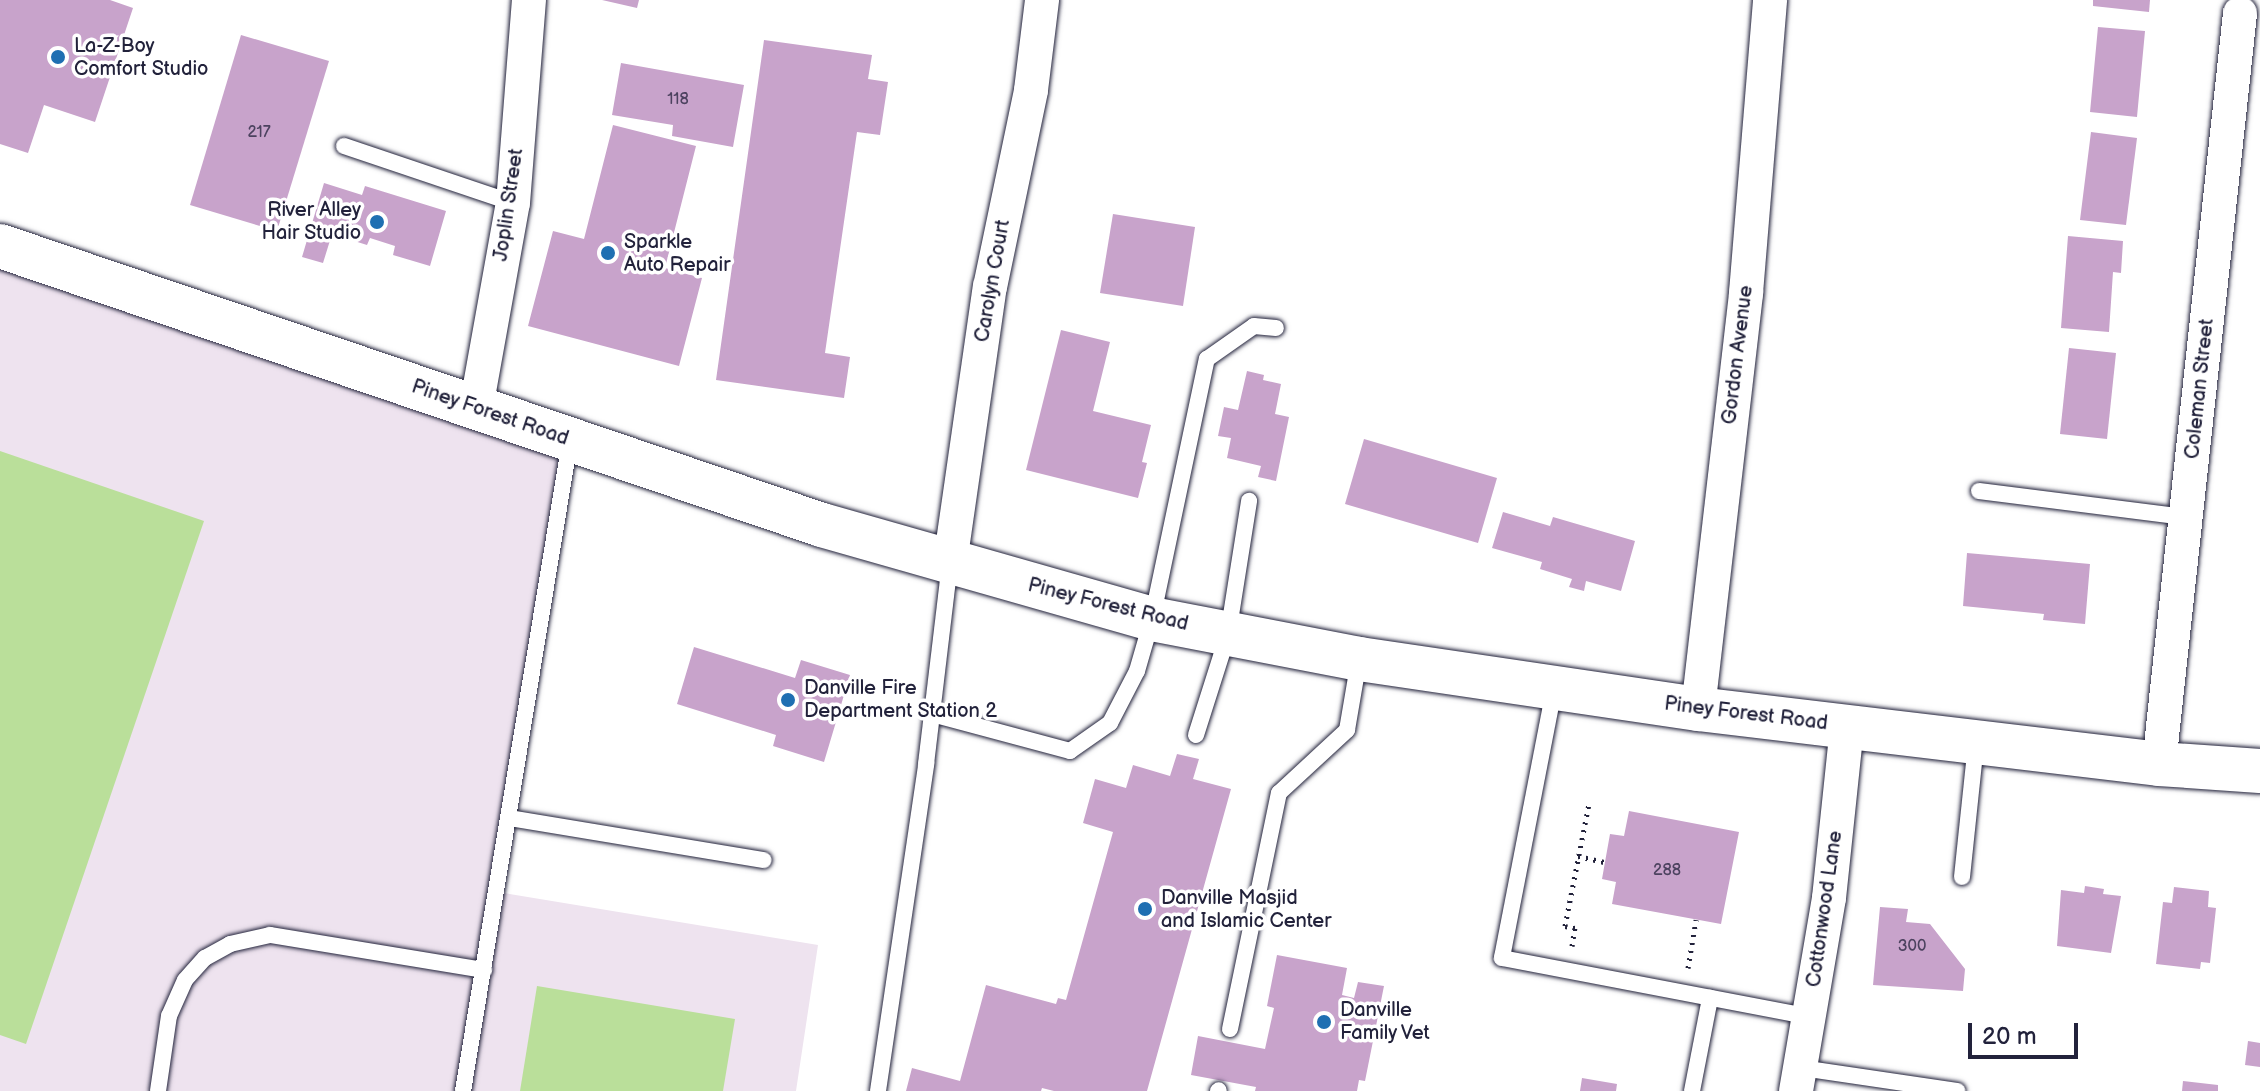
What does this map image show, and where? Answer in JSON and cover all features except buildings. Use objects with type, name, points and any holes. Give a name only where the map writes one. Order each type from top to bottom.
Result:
[{"type":"main road","name":"Piney Forest Road","points":[[0,246],[822,525],[1152,619],[1359,659],[1698,709],[2159,764],[2260,771]]},
{"type":"street","name":"Joplin Street","points":[[476,408],[513,203],[529,0]]},
{"type":"street","name":"Carolyn Court","points":[[950,563],[990,287],[1031,90],[1042,0]]},
{"type":"street","name":"Gordon Avenue","points":[[1698,709],[1746,293],[1770,0]]},
{"type":"street","name":"Coleman Street","points":[[2159,764],[2240,13]]},
{"type":"street","name":"Cottonwood Lane","points":[[1799,1080],[1829,898],[1847,727]]},
{"type":"lane","points":[[344,146],[513,203]]},
{"type":"lane","points":[[932,714],[1070,751],[1110,723],[1137,671],[1152,619],[1207,359],[1254,326],[1276,328]]},
{"type":"lane","points":[[463,1091],[570,440]]},
{"type":"lane","points":[[1979,491],[2186,517]]},
{"type":"lane","points":[[1196,735],[1228,634],[1249,501]]},
{"type":"lane","points":[[878,1091],[932,714],[950,563]]},
{"type":"lane","points":[[1230,1029],[1279,793],[1347,730],[1359,659]]},
{"type":"lane","points":[[1555,688],[1502,958],[1810,1017]]},
{"type":"lane","points":[[1962,877],[1976,742]]},
{"type":"lane","points":[[509,818],[764,860]]},
{"type":"lane","points":[[158,1091],[169,1016],[185,980],[205,958],[230,944],[270,935],[484,970]]},
{"type":"lane","points":[[1692,1091],[1710,998]]},
{"type":"lane","points":[[1799,1080],[1957,1091]]},
{"type":"path","points":[[1568,971],[1575,928],[1565,926],[1589,804]]},
{"type":"path","points":[[1578,856],[1605,862]]},
{"type":"path","points":[[1684,992],[1696,920]]},
{"type":"shaded area","points":[[0,245],[570,440],[498,892],[818,945],[796,1091],[0,1091]]},
{"type":"green space","points":[[0,451],[204,521],[26,1044],[0,1035]]},
{"type":"green space","points":[[537,986],[735,1019],[723,1091],[520,1091]]},
{"type":"place","name":"La-Z-Boy Comfort Studio","points":[[58,57]]},
{"type":"place","name":"River Alley Hair Studio","points":[[377,222]]},
{"type":"place","name":"Sparkle Auto Repair","points":[[608,253]]},
{"type":"place","name":"Danville Fire Department Station 2","points":[[788,700]]},
{"type":"place","name":"Danville Masjid and Islamic Center","points":[[1145,909]]},
{"type":"place","name":"Danville Family Vet","points":[[1324,1022]]}]
